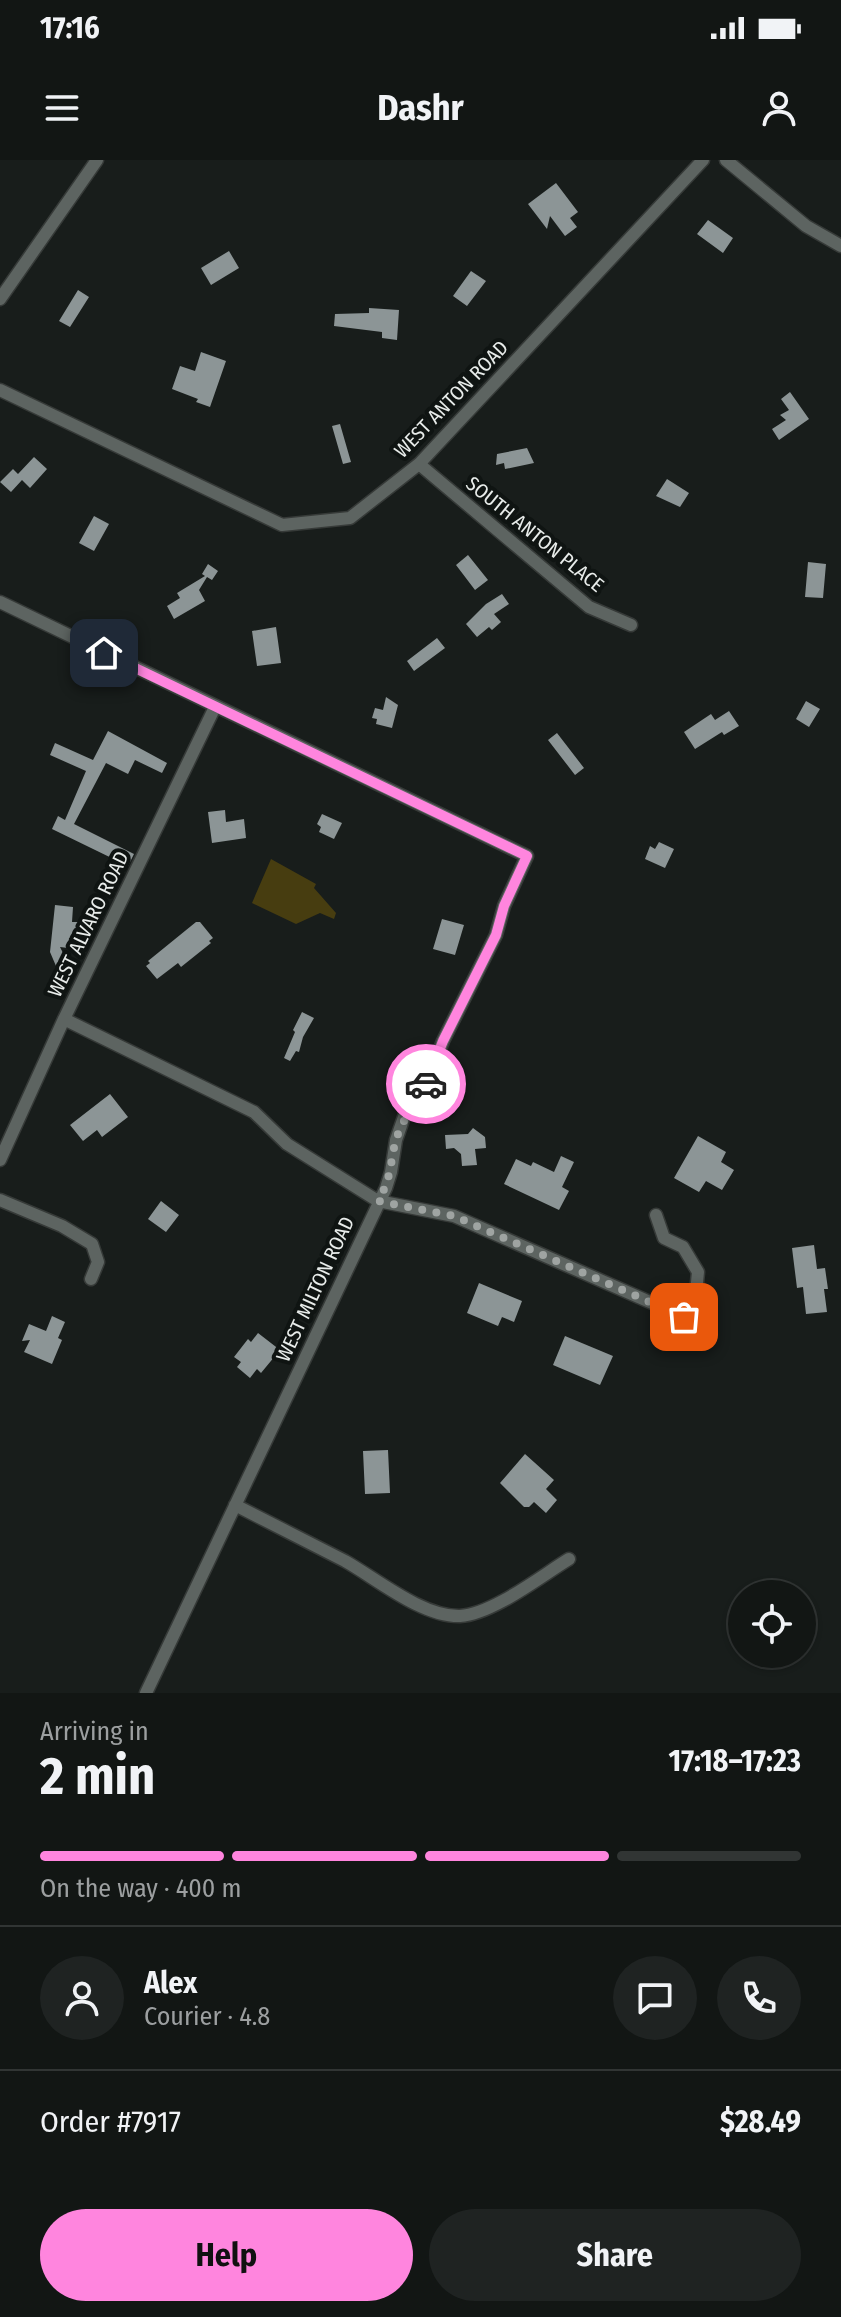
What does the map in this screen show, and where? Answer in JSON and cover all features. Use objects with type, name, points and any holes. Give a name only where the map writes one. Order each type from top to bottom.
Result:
[{"type":"street","points":[[0,299],[97,160]]},
{"type":"street","name":"WEST ANTON ROAD","points":[[0,390],[282,525],[350,518],[419,464],[703,160]]},
{"type":"street","points":[[726,160],[806,226],[841,246]]},
{"type":"street","name":"SOUTH ANTON PLACE","points":[[419,464],[589,607],[631,625]]},
{"type":"street","points":[[0,602],[215,707]]},
{"type":"street","name":"WEST MILTON ROAD","points":[[146,1693],[378,1201],[391,1172],[396,1140],[404,1117],[425,1089],[443,1041],[496,935],[504,906],[527,856],[215,707]]},
{"type":"street","name":"WEST ALVARO ROAD","points":[[0,1160],[64,1019],[215,707]]},
{"type":"street","points":[[64,1019],[254,1112],[287,1144],[378,1201],[454,1216],[684,1317],[695,1303],[698,1272],[683,1247],[664,1238],[656,1215]]},
{"type":"street","points":[[0,1200],[62,1226],[92,1244],[98,1262],[91,1279]]},
{"type":"street","points":[[235,1505],[440,1614],[462,1616],[485,1609],[569,1559]]},
{"type":"shaded area","points":[[271,859],[316,884],[314,888],[336,913],[334,919],[320,913],[296,924],[252,903]]},
{"type":"building","points":[[556,183],[578,212],[570,218],[577,227],[565,236],[550,216],[547,229],[528,204]]},
{"type":"building","points":[[708,220],[733,238],[723,253],[697,234]]},
{"type":"building","points":[[229,251],[239,268],[211,285],[201,268]]},
{"type":"building","points":[[471,271],[486,281],[467,306],[453,296]]},
{"type":"building","points":[[78,290],[89,297],[70,327],[59,321]]},
{"type":"building","points":[[369,308],[399,310],[397,340],[382,338],[382,332],[334,326],[335,314],[369,313]]},
{"type":"building","points":[[201,352],[226,361],[210,407],[172,389],[180,366],[195,371]]},
{"type":"building","points":[[790,392],[809,419],[779,440],[772,429],[786,420],[780,415],[789,410],[781,399]]},
{"type":"building","points":[[340,424],[351,462],[343,464],[332,426]]},
{"type":"building","points":[[527,448],[534,463],[505,469],[504,463],[496,465],[497,454]]},
{"type":"building","points":[[34,457],[47,469],[30,488],[22,480],[11,492],[0,482],[13,469],[18,474]]},
{"type":"building","points":[[667,479],[689,493],[680,507],[656,496]]},
{"type":"building","points":[[94,516],[109,524],[94,551],[79,543]]},
{"type":"building","points":[[468,555],[488,580],[475,590],[456,565]]},
{"type":"building","points":[[808,562],[826,564],[823,598],[805,597]]},
{"type":"building","points":[[208,564],[218,571],[212,580],[207,577],[199,590],[205,601],[174,619],[167,606],[180,598],[177,593],[205,576],[202,574]]},
{"type":"building","points":[[502,594],[509,604],[494,614],[501,622],[477,637],[466,624],[486,604]]},
{"type":"building","points":[[276,627],[281,663],[257,666],[252,631]]},
{"type":"building","points":[[437,638],[445,648],[414,671],[407,661]]},
{"type":"building","points":[[386,697],[398,705],[392,728],[376,724],[377,719],[372,718],[375,708],[383,710]]},
{"type":"building","points":[[806,701],[820,709],[809,727],[796,719]]},
{"type":"building","points":[[729,711],[739,726],[724,735],[722,732],[695,749],[684,732],[711,714],[715,720]]},
{"type":"building","points":[[108,731],[167,763],[162,773],[135,760],[128,774],[106,763],[74,824],[134,854],[128,866],[52,829],[58,816],[65,820],[86,771],[50,755],[55,743],[93,760]]},
{"type":"building","points":[[557,733],[584,768],[575,775],[548,740]]},
{"type":"building","points":[[225,810],[226,822],[244,819],[246,838],[212,843],[208,812]]},
{"type":"building","points":[[322,814],[342,823],[334,839],[319,832],[321,827],[317,824]]},
{"type":"building","points":[[659,842],[674,849],[665,868],[645,859],[650,846],[655,849]]},
{"type":"building","points":[[55,905],[73,907],[72,922],[78,922],[77,938],[69,938],[68,948],[60,947],[67,961],[56,966],[50,952]]},
{"type":"building","points":[[442,919],[464,925],[455,955],[433,949]]},
{"type":"building","points":[[196,922],[200,922],[213,938],[209,941],[211,943],[181,967],[178,963],[157,979],[146,966],[150,963],[148,961]]},
{"type":"building","points":[[302,1012],[314,1018],[299,1052],[296,1051],[290,1061],[284,1058]]},
{"type":"building","points":[[110,1094],[128,1117],[102,1137],[97,1130],[83,1141],[70,1125]]},
{"type":"building","points":[[473,1128],[485,1137],[486,1148],[475,1149],[477,1165],[462,1166],[461,1154],[454,1148],[446,1149],[445,1135],[468,1134]]},
{"type":"building","points":[[698,1136],[726,1152],[721,1162],[734,1170],[722,1190],[706,1181],[699,1192],[674,1178]]},
{"type":"building","points":[[561,1156],[574,1162],[562,1187],[569,1191],[559,1210],[504,1184],[516,1159],[531,1166],[533,1162],[554,1172]]},
{"type":"building","points":[[161,1201],[179,1215],[166,1232],[148,1219]]},
{"type":"building","points":[[814,1245],[817,1269],[825,1268],[827,1312],[806,1314],[803,1287],[797,1288],[792,1248]]},
{"type":"building","points":[[479,1283],[522,1301],[514,1322],[502,1317],[498,1326],[467,1313]]},
{"type":"building","points":[[52,1316],[65,1322],[58,1338],[62,1340],[52,1364],[24,1352],[30,1340],[22,1341],[29,1324],[46,1331]]},
{"type":"building","points":[[258,1333],[280,1350],[261,1373],[257,1369],[250,1378],[237,1367],[241,1362],[234,1357],[248,1339],[251,1342]]},
{"type":"building","points":[[565,1336],[613,1356],[600,1385],[553,1365]]},
{"type":"building","points":[[388,1450],[390,1493],[365,1494],[363,1451]]},
{"type":"building","points":[[525,1454],[554,1480],[546,1489],[557,1500],[546,1513],[534,1502],[524,1507],[500,1483]]},
{"type":"way so far","points":[[426,1084],[404,1117],[396,1140],[391,1172],[378,1201],[454,1216],[684,1317]]},
{"type":"route","points":[[104,653],[527,856],[504,906],[496,935],[443,1041],[426,1084]]}]
